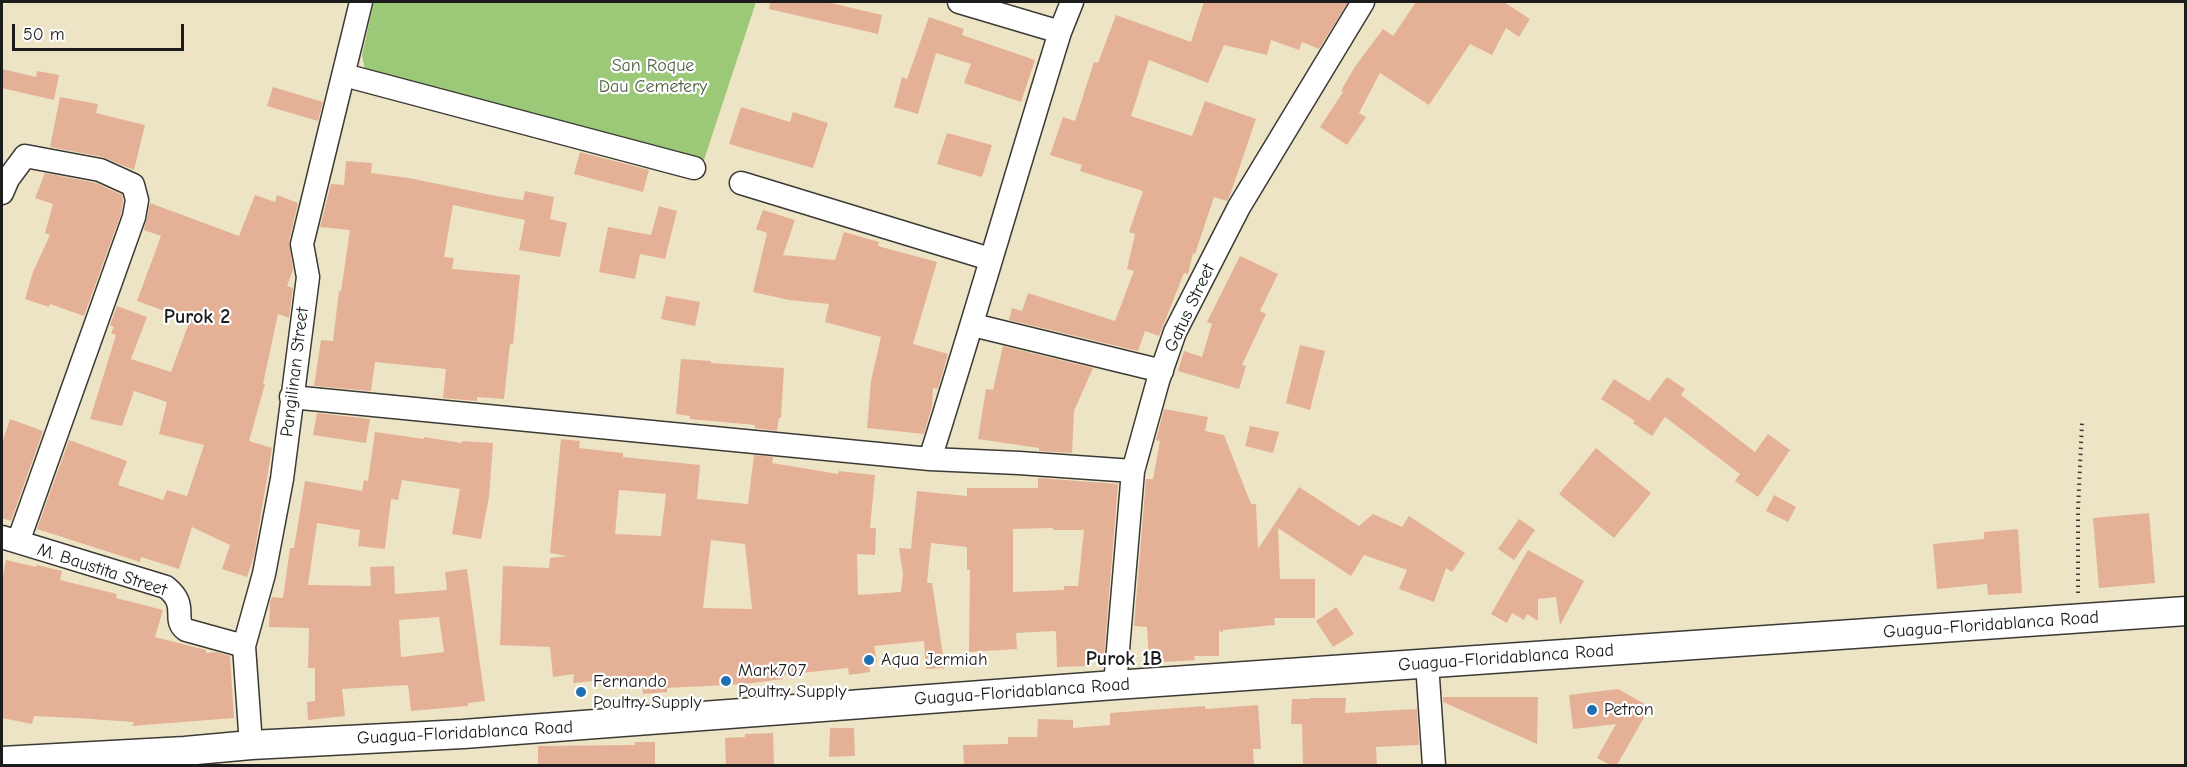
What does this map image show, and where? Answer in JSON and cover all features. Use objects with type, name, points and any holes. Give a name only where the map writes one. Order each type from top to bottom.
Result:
[{"type":"main road","name":"Guagua-Floridablanca Road","points":[[2,761],[184,758],[251,745],[474,734],[1115,685],[2186,611]]},
{"type":"street","name":"Pangilinan Street","points":[[251,745],[244,646],[264,574],[282,479],[308,277],[302,244],[361,2]]},
{"type":"street","points":[[959,2],[1060,32]]},
{"type":"street","points":[[930,459],[973,325],[990,259],[1060,32],[1072,2]]},
{"type":"street","name":"Gatus Street","points":[[1115,685],[1133,471],[1175,332],[1239,207],[1363,2]]},
{"type":"street","points":[[344,75],[694,168]]},
{"type":"street","points":[[2,193],[8,179],[25,156],[100,170],[133,185],[137,200],[134,217],[10,540]]},
{"type":"street","points":[[741,183],[990,259]]},
{"type":"street","points":[[973,325],[1162,371]]},
{"type":"street","points":[[291,397],[930,459],[1133,471]]},
{"type":"street","name":"M. Baustita Street","points":[[10,540],[166,587],[176,595],[180,606],[181,627],[244,646]]},
{"type":"street","points":[[1427,663],[1434,765]]},
{"type":"path","points":[[2078,619],[2078,510],[2082,423]]},
{"type":"green space","name":"San Roque Dau Cemetery","points":[[374,2],[756,2],[702,166],[366,75],[362,55]]},
{"type":"building","points":[[770,2],[827,2],[882,15],[878,34],[769,9]]},
{"type":"building","points":[[1204,2],[1348,2],[1319,49],[1302,42],[1299,50],[1271,40],[1267,55],[1224,45],[1208,83],[1149,60],[1131,116],[1192,136],[1205,101],[1256,119],[1229,198],[1227,201],[1214,197],[1195,254],[1193,253],[1188,274],[1184,273],[1159,336],[1145,331],[1138,351],[1009,320],[1012,308],[1022,311],[1028,293],[1115,321],[1134,271],[1127,269],[1135,234],[1129,232],[1143,191],[1080,171],[1082,165],[1050,155],[1063,117],[1075,121],[1094,62],[1098,63],[1116,15],[1191,42]]},
{"type":"building","points":[[1416,2],[1504,2],[1530,19],[1519,37],[1506,28],[1492,55],[1470,44],[1429,105],[1380,73],[1359,113],[1366,117],[1347,145],[1320,127],[1343,92],[1341,91],[1354,68],[1383,29],[1393,36]]},
{"type":"building","points":[[929,17],[964,29],[962,35],[1035,60],[1021,102],[964,83],[971,64],[936,53],[918,114],[894,107],[902,77],[907,79]]},
{"type":"building","points":[[2,69],[36,77],[37,71],[59,75],[54,100],[2,88]]},
{"type":"building","points":[[273,87],[323,102],[318,121],[267,106]]},
{"type":"building","points":[[60,97],[98,104],[96,113],[145,125],[134,170],[103,157],[50,147]]},
{"type":"building","points":[[741,107],[790,122],[793,112],[828,123],[813,168],[729,144]]},
{"type":"building","points":[[947,133],[992,145],[982,177],[937,164]]},
{"type":"building","points":[[580,152],[649,170],[643,192],[574,174]]},
{"type":"building","points":[[346,161],[372,163],[371,173],[409,178],[501,197],[523,200],[525,191],[554,197],[550,219],[567,223],[560,257],[519,250],[525,220],[453,205],[444,257],[454,258],[452,269],[520,275],[513,344],[510,344],[504,399],[477,397],[477,401],[443,398],[446,369],[375,362],[371,391],[314,386],[321,340],[333,341],[350,230],[320,227],[331,184],[344,185]]},
{"type":"building","points":[[45,173],[96,183],[122,195],[121,214],[84,316],[50,304],[49,307],[25,299],[33,272],[50,235],[45,233],[53,204],[35,198]]},
{"type":"building","points":[[255,195],[275,202],[277,195],[298,203],[289,241],[293,270],[287,286],[293,288],[289,318],[278,314],[263,384],[265,384],[249,441],[272,448],[254,556],[247,577],[222,569],[230,545],[192,527],[179,569],[141,557],[140,562],[37,529],[69,440],[127,461],[118,485],[163,500],[167,490],[187,496],[204,445],[159,434],[167,402],[134,391],[122,426],[90,419],[116,335],[111,333],[114,327],[110,325],[117,306],[147,317],[131,359],[171,372],[190,320],[137,301],[161,236],[144,230],[150,203],[239,236]]},
{"type":"building","points":[[659,206],[677,211],[665,259],[640,254],[635,279],[599,272],[608,227],[651,235]]},
{"type":"building","points":[[763,210],[795,220],[783,255],[835,260],[844,232],[879,242],[878,246],[937,262],[913,344],[948,354],[938,389],[933,388],[932,406],[924,434],[867,428],[871,381],[881,337],[825,322],[829,304],[789,300],[753,292],[767,233],[756,229]]},
{"type":"building","points":[[1240,256],[1278,274],[1260,311],[1266,314],[1242,365],[1246,366],[1239,389],[1178,371],[1184,351],[1202,357],[1212,324],[1207,322]]},
{"type":"building","points":[[666,296],[700,302],[695,326],[661,319]]},
{"type":"building","points":[[1300,345],[1325,351],[1310,410],[1286,403]]},
{"type":"building","points":[[1003,346],[1093,368],[1074,411],[1072,453],[1039,451],[1039,448],[978,439],[986,389],[993,390]]},
{"type":"building","points":[[681,359],[784,368],[781,418],[779,418],[777,431],[755,428],[755,425],[690,419],[690,416],[676,414]]},
{"type":"building","points":[[1667,377],[1685,389],[1681,395],[1755,452],[1768,434],[1790,450],[1758,497],[1735,481],[1740,474],[1665,417],[1652,436],[1633,423],[1635,421],[1601,399],[1614,379],[1649,401]]},
{"type":"building","points":[[1164,409],[1208,417],[1205,431],[1224,435],[1251,504],[1256,504],[1258,549],[1299,487],[1359,526],[1373,514],[1402,527],[1409,516],[1465,553],[1452,572],[1446,568],[1434,602],[1399,589],[1407,570],[1364,555],[1351,576],[1278,528],[1280,579],[1315,579],[1315,618],[1274,618],[1275,625],[1219,631],[1219,656],[1194,656],[1195,660],[1149,663],[1147,627],[1134,626],[1146,479],[1153,479],[1160,441],[1156,440]]},
{"type":"building","points":[[317,413],[370,419],[366,443],[313,435]]},
{"type":"building","points":[[10,419],[43,431],[11,521],[2,518],[2,443]]},
{"type":"building","points":[[1250,426],[1279,432],[1273,453],[1245,446]]},
{"type":"building","points":[[375,432],[462,443],[462,441],[493,443],[489,497],[481,539],[452,534],[460,489],[402,480],[398,500],[391,499],[385,549],[358,546],[360,530],[317,523],[308,585],[371,586],[370,567],[394,566],[395,594],[447,590],[445,572],[467,569],[485,701],[468,703],[468,706],[411,711],[408,685],[342,689],[345,716],[308,720],[307,702],[315,701],[315,668],[308,668],[309,628],[269,627],[270,602],[272,597],[283,598],[290,548],[294,548],[305,481],[362,491],[364,480],[368,481]],"holes":[[[439,617],[444,652],[401,657],[399,620]]]},
{"type":"building","points":[[561,439],[580,441],[579,448],[623,453],[623,457],[700,465],[697,499],[748,504],[754,455],[773,457],[772,463],[838,474],[839,471],[875,475],[870,528],[876,528],[875,555],[857,554],[858,595],[901,592],[903,574],[899,548],[911,549],[917,491],[967,496],[967,488],[1038,488],[1038,478],[1118,484],[1104,657],[1086,656],[1086,666],[1057,667],[1056,632],[1054,631],[1016,633],[1017,649],[969,652],[970,570],[967,570],[967,547],[931,543],[927,583],[932,583],[945,668],[926,669],[924,641],[874,646],[877,662],[869,663],[870,672],[849,675],[848,668],[782,675],[783,679],[745,684],[667,688],[667,692],[643,694],[642,676],[573,683],[574,674],[553,677],[550,647],[500,645],[503,566],[549,568],[550,558],[567,556],[550,553]],"holes":[[[619,490],[666,494],[661,536],[615,534]],[[1013,529],[1084,530],[1078,586],[1064,586],[1064,590],[1013,592]],[[711,540],[745,544],[752,609],[703,608]]]},
{"type":"building","points":[[1596,448],[1651,493],[1614,538],[1559,494]]},
{"type":"building","points":[[1774,495],[1796,507],[1788,522],[1766,511]]},
{"type":"building","points":[[2149,513],[2155,583],[2099,588],[2093,518]]},
{"type":"building","points":[[1519,519],[1535,530],[1514,560],[1498,549]]},
{"type":"building","points":[[2018,529],[2022,593],[1988,595],[1987,584],[1937,589],[1933,544],[1984,539],[1984,532]]},
{"type":"building","points":[[1528,550],[1584,581],[1560,625],[1556,597],[1538,599],[1538,621],[1527,614],[1524,620],[1512,613],[1507,623],[1491,614]]},
{"type":"building","points":[[6,560],[62,571],[60,580],[117,594],[116,598],[163,610],[155,637],[206,650],[206,653],[216,652],[230,656],[234,718],[132,726],[134,722],[76,718],[34,716],[32,724],[2,718],[2,580]]},
{"type":"building","points":[[1336,607],[1354,634],[1333,647],[1316,621]]},
{"type":"building","points":[[1618,689],[1650,707],[1617,765],[1610,765],[1597,758],[1616,724],[1573,729],[1569,695]]},
{"type":"building","points":[[1443,697],[1538,697],[1537,744],[1443,702]]},
{"type":"building","points":[[1346,698],[1345,713],[1417,709],[1419,745],[1376,747],[1377,765],[1303,765],[1302,724],[1291,724],[1292,699]]},
{"type":"building","points":[[1258,705],[1261,749],[1253,749],[1254,765],[964,765],[963,745],[1008,744],[1008,737],[1037,737],[1038,719],[1073,720],[1073,728],[1110,725],[1110,713],[1205,706],[1205,709]]},
{"type":"building","points":[[830,728],[854,728],[855,756],[829,757]]},
{"type":"building","points":[[773,733],[774,765],[726,765],[725,738],[745,737],[745,734]]},
{"type":"building","points":[[635,742],[655,742],[655,765],[538,765],[538,746],[635,745]]},
{"type":"place","name":"Aqua Jermiah","points":[[869,660]]},
{"type":"place","name":"Mark707 Poultry Supply","points":[[726,681]]},
{"type":"place","name":"Fernando Poultry Supply","points":[[581,692]]},
{"type":"place","name":"Petron","points":[[1592,710]]},
{"type":"district","name":"Purok 2","points":[[197,317]]},
{"type":"district","name":"Purok 1B","points":[[1124,659]]}]
